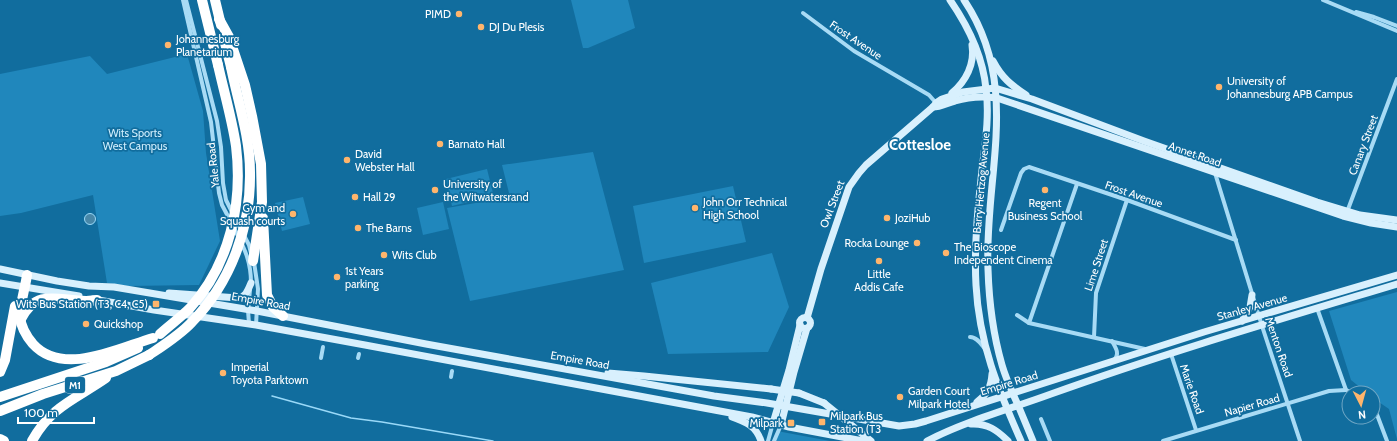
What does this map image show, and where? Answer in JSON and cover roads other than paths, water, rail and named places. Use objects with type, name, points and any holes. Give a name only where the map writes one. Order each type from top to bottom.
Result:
[{"type":"highway","name":"M1","points":[[0,397],[106,362],[135,350],[157,336],[189,308],[202,293],[220,262],[232,228],[238,195],[238,162],[232,126],[202,0]]},
{"type":"highway","name":"M1","points":[[0,411],[43,394],[116,372],[149,355],[180,333],[205,308],[226,275],[240,242],[248,210],[250,171],[235,67],[219,19],[215,0]]},
{"type":"highway","points":[[235,67],[245,85],[261,164],[267,294],[273,307],[283,316]]},
{"type":"highway","points":[[254,261],[262,202]]},
{"type":"highway","points":[[0,372],[5,360],[24,275]]},
{"type":"highway","points":[[22,287],[20,319],[27,336],[43,353],[70,360],[92,357],[157,336]]},
{"type":"highway","points":[[20,319],[24,312],[34,302],[46,298],[89,301],[97,300]]},
{"type":"highway","points":[[32,441],[45,421],[62,405],[116,372]]},
{"type":"highway","points":[[0,438],[4,441]]},
{"type":"main road","points":[[950,0],[970,32],[979,58],[986,88]]},
{"type":"main road","points":[[964,0],[977,23],[997,69],[1008,83],[1032,99]]},
{"type":"main road","points":[[949,96],[964,82],[971,67],[973,51],[970,32]]},
{"type":"main road","points":[[988,50],[995,88]]},
{"type":"main road","name":"Owl Street","points":[[782,406],[794,372],[803,326],[800,321],[807,318],[821,269],[849,187],[866,165],[936,105],[949,96],[986,88]]},
{"type":"main road","name":"Annet Road","points":[[986,88],[995,88],[1032,99],[1215,169]]},
{"type":"main road","name":"Barry Hertzog Avenue","points":[[986,88],[985,151],[976,238],[976,286],[986,351],[1001,397],[1021,441]]},
{"type":"main road","name":"Barry Hertzog Avenue","points":[[995,88],[997,98],[997,125],[988,220],[988,270],[995,335],[1002,366],[1033,441]]},
{"type":"main road","name":"Owl Street","points":[[936,105],[960,100],[987,97]]},
{"type":"main road","name":"Annet Road","points":[[987,97],[997,98],[1215,169],[1371,223],[1397,227]]},
{"type":"main road","name":"Annet Road","points":[[1345,214],[1397,220]]},
{"type":"main road","name":"Empire Road","points":[[0,269],[75,284],[127,290],[257,311],[426,344],[714,396],[735,398],[902,426],[920,422],[1149,350]]},
{"type":"main road","name":"Stanley Avenue","points":[[1149,350],[1397,274]]},
{"type":"main road","points":[[0,283],[140,308],[252,325],[458,362],[752,417],[777,424],[863,441]]},
{"type":"main road","points":[[127,290],[241,298],[248,291],[251,283]]},
{"type":"main road","name":"Stanley Avenue","points":[[1171,354],[1397,284]]},
{"type":"main road","points":[[1242,321],[1250,307],[1252,295]]},
{"type":"main road","points":[[206,296],[236,304],[246,310]]},
{"type":"main road","points":[[927,441],[964,424],[1171,354]]},
{"type":"main road","points":[[972,406],[984,397],[990,389],[992,371]]},
{"type":"main road","points":[[600,375],[611,373],[799,393],[824,403],[871,441]]},
{"type":"main road","points":[[777,424],[782,406]]},
{"type":"main road","points":[[719,411],[753,426],[761,441]]},
{"type":"main road","points":[[964,424],[981,424],[990,427],[1008,441]]},
{"type":"street","name":"Yale Road","points":[[183,0],[217,121],[226,200],[249,244],[254,261],[258,289],[257,311],[252,325]]},
{"type":"street","name":"Yale Road","points":[[186,0],[211,122],[219,193],[222,205],[247,254],[250,266],[251,283],[246,310],[252,325]]},
{"type":"street","points":[[1323,0],[1397,31]]},
{"type":"street","points":[[1354,12],[1374,16],[1397,26]]},
{"type":"street","name":"Frost Avenue","points":[[803,13],[854,51],[928,95],[936,105]]},
{"type":"street","name":"Canary Street","points":[[1345,214],[1397,79]]},
{"type":"street","name":"Frost Avenue","points":[[1001,230],[1021,173],[1026,168],[1032,168],[1127,200],[1236,240]]},
{"type":"street","name":"Menton Road","points":[[1215,169],[1252,295],[1300,441]]},
{"type":"street","points":[[1029,323],[1077,184]]},
{"type":"street","name":"Lime Street","points":[[1094,337],[1096,293],[1127,200]]},
{"type":"street","points":[[1317,308],[1344,385]]},
{"type":"street","points":[[1017,315],[1029,323],[1149,350]]},
{"type":"street","points":[[970,337],[974,337],[986,351]]},
{"type":"street","points":[[1111,363],[1116,357],[1117,353],[1116,347],[1112,341]]},
{"type":"street","points":[[321,358],[323,347]]},
{"type":"street","name":"Marie Road","points":[[1171,354],[1196,430]]},
{"type":"street","points":[[451,377],[452,371]]},
{"type":"street","name":"Napier Road","points":[[1163,441],[1330,391],[1341,390]]},
{"type":"street","points":[[1041,418],[1050,441]]},
{"type":"street","points":[[768,441],[777,424]]},
{"type":"street","points":[[774,441],[777,424]]},
{"type":"street","points":[[1381,425],[1387,441]]},
{"type":"waterway","points":[[272,396],[351,418],[493,441]]},
{"type":"place","name":"PIMD","points":[[459,14]]},
{"type":"place","name":"DJ Du Plesis","points":[[481,27]]},
{"type":"place","name":"Johannesburg Planetarium","points":[[168,45]]},
{"type":"place","name":"University of Johannesburg APB Campus","points":[[1219,87]]},
{"type":"place","name":"Barnato Hall","points":[[440,144]]},
{"type":"place","name":"David Webster Hall","points":[[347,160]]},
{"type":"place","name":"University of the Witwatersrand","points":[[435,190]]},
{"type":"place","name":"Regent Business School","points":[[1045,190]]},
{"type":"place","name":"Hall 29","points":[[355,197]]},
{"type":"place","name":"John Orr Technical High School","points":[[695,208]]},
{"type":"place","name":"Gym and Squash courts","points":[[293,214]]},
{"type":"place","name":"JoziHub","points":[[887,218]]},
{"type":"place","name":"The Barns","points":[[358,228]]},
{"type":"place","name":"Rocka Lounge","points":[[917,243]]},
{"type":"place","name":"The Bioscope Independent Cinema","points":[[946,253]]},
{"type":"place","name":"Wits Club","points":[[384,255]]},
{"type":"place","name":"Little Addis Cafe","points":[[879,261]]},
{"type":"place","name":"1st Years parking","points":[[337,277]]},
{"type":"place","name":"Wits Bus Station (T3, C4, C5)","points":[[156,304]]},
{"type":"place","name":"Quickshop","points":[[86,324]]},
{"type":"place","name":"Imperial Toyota Parktown","points":[[223,373]]},
{"type":"place","name":"Garden Court Milpark Hotel","points":[[900,397]]},
{"type":"place","name":"Milpark Bus Station (T3","points":[[822,422]]},
{"type":"place","name":"Milpark","points":[[791,423]]},
{"type":"district","name":"Cottesloe","points":[[920,145]]},
{"type":"park label","name":"Wits Sports West Campus","points":[[135,139]]}]
